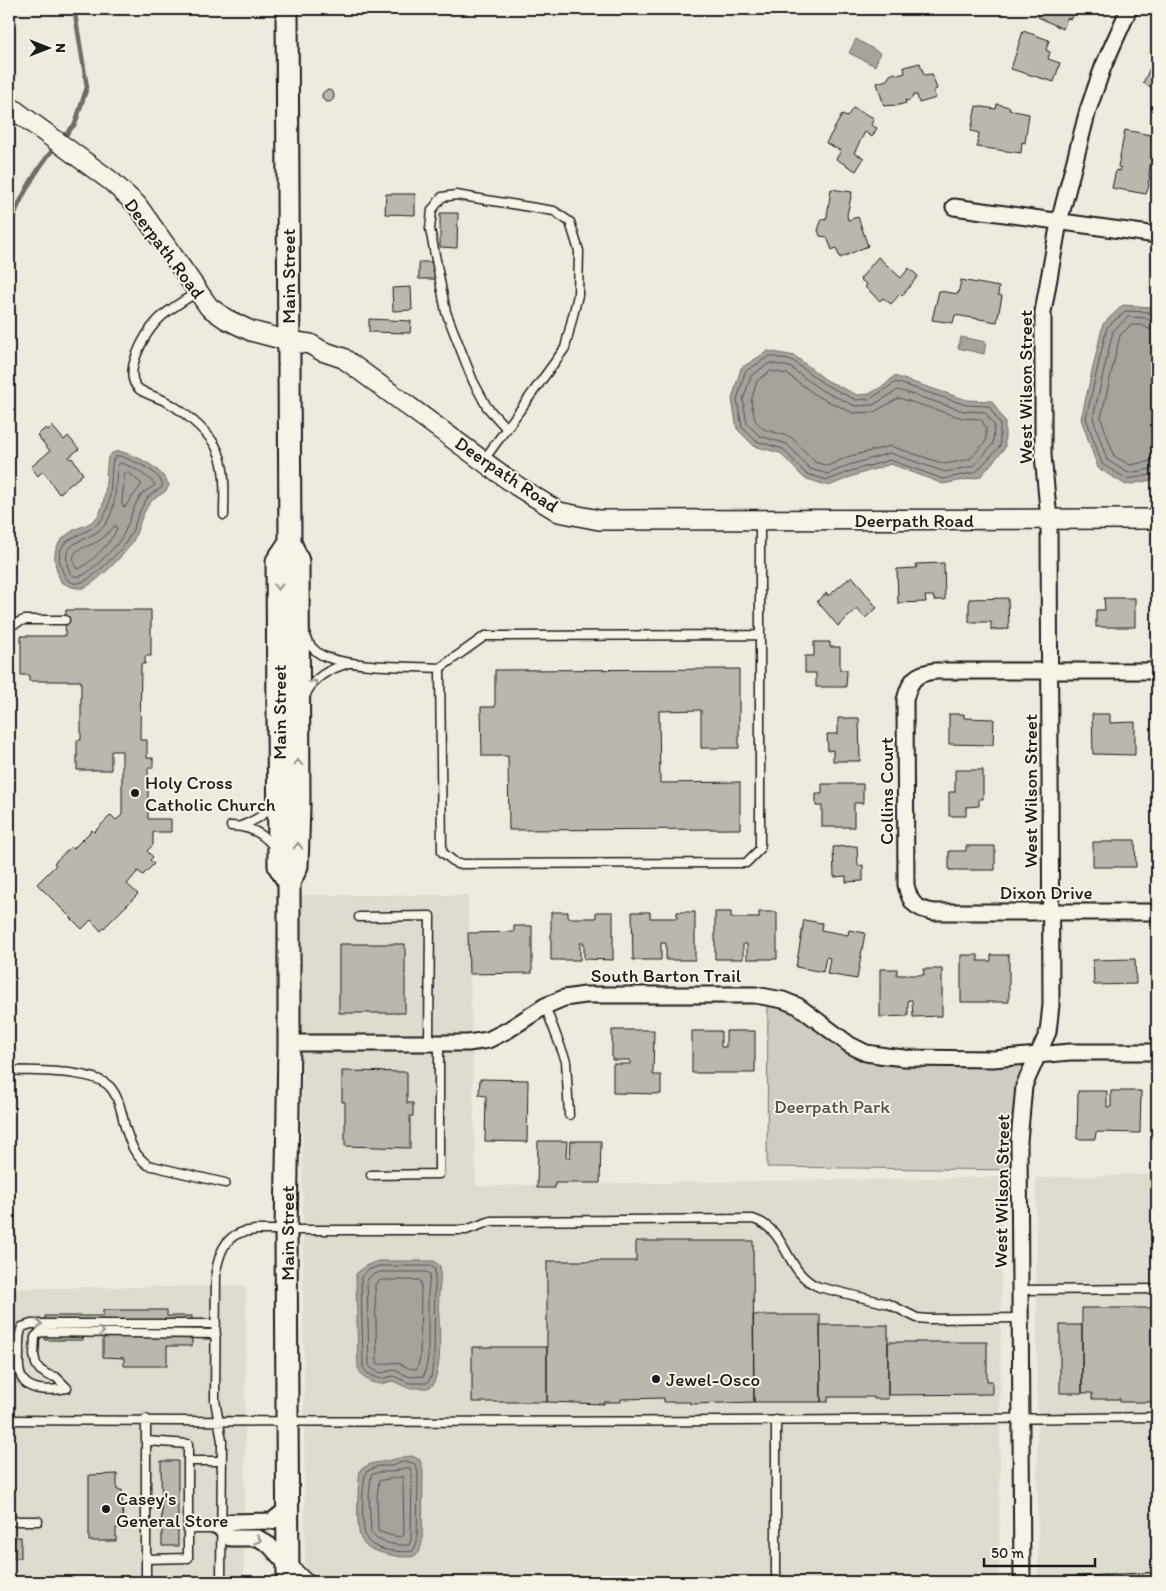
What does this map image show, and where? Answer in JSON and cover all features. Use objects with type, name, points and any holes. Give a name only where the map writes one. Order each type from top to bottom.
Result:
[{"type":"main road","name":"Main Street","points":[[287,9],[290,542],[298,561],[297,866],[289,883],[286,1231],[288,1568]]},
{"type":"main road","name":"Main Street","points":[[289,883],[280,866],[277,560],[290,542]]},
{"type":"street","name":"West Wilson Street","points":[[1022,1582],[1019,1141],[1024,1086],[1036,1055],[1048,1032],[1051,1006],[1049,520],[1043,455],[1043,312],[1059,222],[1088,110],[1103,67],[1129,9]]},
{"type":"street","name":"Deerpath Road","points":[[9,106],[111,182],[137,206],[163,240],[208,307],[226,319],[251,331],[289,341],[310,344],[322,351],[342,358],[483,462],[559,512],[599,520],[1157,519]]},
{"type":"street","points":[[954,207],[1157,235]]},
{"type":"street","points":[[1050,672],[1157,671]]},
{"type":"street","name":"Collins Court","points":[[934,912],[923,910],[914,904],[909,897],[906,885],[905,700],[908,688],[914,678],[925,672],[1050,672]]},
{"type":"street","name":"Dixon Drive","points":[[934,912],[1157,912]]},
{"type":"street","name":"South Barton Trail","points":[[289,1043],[468,1043],[488,1040],[508,1030],[545,1006],[564,998],[584,995],[768,996],[798,1006],[850,1045],[866,1053],[905,1058],[993,1058],[1070,1052],[1157,1052]]},
{"type":"street","points":[[287,1509],[272,1521],[230,1522],[221,1530],[230,1538],[258,1538],[269,1545],[288,1568]]},
{"type":"lane","points":[[483,462],[507,429],[565,348],[578,295],[579,251],[570,222],[554,211],[456,195],[442,197],[432,210],[430,229],[446,312],[473,380],[487,407],[507,429]]},
{"type":"lane","points":[[197,292],[164,314],[149,331],[134,362],[133,378],[137,387],[144,392],[178,408],[204,431],[214,444],[221,460],[224,477],[224,516]]},
{"type":"lane","points":[[440,668],[442,852],[457,864],[746,863],[760,849],[760,520]]},
{"type":"lane","points":[[298,609],[305,638],[310,645],[321,654],[349,663],[440,668],[485,636],[760,635]]},
{"type":"lane","points":[[9,626],[24,620],[65,620]]},
{"type":"lane","points":[[298,720],[306,694],[314,680],[332,668],[349,663]]},
{"type":"lane","points":[[230,826],[241,826],[256,819],[270,807],[279,776]]},
{"type":"lane","points":[[241,826],[265,838],[280,857]]},
{"type":"lane","points":[[9,840],[9,858]]},
{"type":"lane","points":[[359,916],[430,916],[439,1174],[371,1175]]},
{"type":"lane","points":[[545,1006],[566,1061],[569,1115]]},
{"type":"lane","points":[[9,1070],[86,1075],[100,1079],[111,1088],[117,1100],[132,1148],[138,1158],[148,1165],[225,1183]]},
{"type":"lane","points":[[207,1582],[221,1582],[222,1441],[215,1400],[216,1271],[219,1256],[227,1242],[240,1233],[256,1230],[466,1230],[491,1221],[753,1219],[763,1222],[772,1228],[808,1283],[889,1304],[917,1318],[1020,1318]]},
{"type":"lane","points":[[1020,1290],[1157,1289]]},
{"type":"lane","points":[[216,1324],[31,1324],[22,1327],[19,1336],[20,1372],[23,1380],[37,1389],[53,1390],[67,1388],[56,1377],[40,1370],[36,1364],[34,1355],[35,1337],[40,1332],[216,1334]]},
{"type":"lane","points":[[9,1420],[776,1420],[1157,1417]]},
{"type":"lane","points":[[146,1420],[146,1582]]},
{"type":"lane","points":[[776,1420],[776,1582]]},
{"type":"lane","points":[[146,1559],[188,1558],[188,1444],[147,1441]]},
{"type":"lane","points":[[188,1461],[222,1461]]},
{"type":"lane","points":[[9,1521],[38,1521]]},
{"type":"lane","points":[[188,1530],[221,1530]]},
{"type":"lane","points":[[288,1568],[296,1567],[314,1582]]},
{"type":"lane","points":[[1070,1582],[1157,1577]]},
{"type":"shaded area","points":[[301,895],[468,895],[476,1186],[1002,1177],[999,1582],[305,1582]]},
{"type":"shaded area","points":[[1157,1174],[1157,1582],[1038,1582],[1036,1178]]},
{"type":"shaded area","points":[[246,1286],[244,1582],[9,1582],[9,1288]]},
{"type":"green space","name":"Deerpath Park","points":[[768,996],[866,1053],[1036,1055],[1024,1086],[1020,1170],[767,1167]]},
{"type":"water","points":[[856,39],[880,53],[875,66],[849,53]]},
{"type":"water","points":[[1123,305],[1151,307],[1157,314],[1157,479],[1126,485],[1098,468],[1081,419],[1103,324]]},
{"type":"water","points":[[961,337],[986,342],[984,354],[958,348]]},
{"type":"water","points":[[768,351],[795,356],[826,380],[857,395],[869,394],[885,385],[894,376],[967,400],[992,401],[1005,422],[1005,448],[980,477],[943,484],[891,464],[829,486],[804,478],[780,453],[754,446],[737,429],[732,399],[741,368]]},
{"type":"water","points":[[119,451],[154,467],[165,478],[169,485],[168,488],[152,500],[147,507],[133,541],[118,560],[103,575],[88,586],[83,588],[72,587],[61,582],[58,574],[55,560],[57,547],[66,535],[89,524],[101,511],[105,497],[108,457],[112,453]]},
{"type":"water","points":[[378,1261],[434,1261],[440,1266],[439,1363],[433,1385],[428,1388],[408,1388],[393,1381],[380,1384],[371,1382],[363,1377],[358,1368],[356,1274],[365,1266]]},
{"type":"water","points":[[412,1456],[420,1460],[423,1471],[422,1543],[416,1555],[410,1557],[389,1555],[375,1551],[366,1546],[360,1537],[358,1503],[360,1470],[373,1463]]},
{"type":"building","points":[[1041,9],[1084,9],[1081,15],[1073,12],[1071,19],[1067,18],[1063,29],[1038,17]]},
{"type":"building","points":[[1023,31],[1049,40],[1046,50],[1050,52],[1048,59],[1060,63],[1054,82],[1011,69]]},
{"type":"building","points":[[920,63],[924,75],[932,74],[937,89],[933,91],[936,98],[919,103],[917,95],[913,95],[908,101],[905,100],[906,103],[884,106],[877,83],[887,80],[890,75],[895,73],[898,75],[905,73],[904,67]]},
{"type":"building","points":[[1151,66],[1157,70],[1157,90],[1143,83]]},
{"type":"building","points":[[330,90],[333,91],[333,101],[326,102],[323,101],[322,94],[323,91]]},
{"type":"building","points":[[997,104],[1010,107],[1009,110],[1029,114],[1025,143],[1022,142],[1021,153],[977,147],[979,133],[971,131],[976,106],[996,109]]},
{"type":"building","points":[[853,108],[874,118],[871,125],[877,128],[872,137],[865,132],[854,153],[864,158],[856,171],[836,159],[841,151],[826,143],[842,115],[847,117]]},
{"type":"building","points":[[1125,130],[1156,136],[1149,173],[1149,186],[1146,194],[1112,188],[1116,170],[1120,171],[1121,168],[1118,167]]},
{"type":"building","points":[[831,189],[852,192],[847,215],[848,220],[858,217],[868,246],[840,258],[836,248],[832,250],[827,237],[820,236],[818,230],[822,219],[826,220]]},
{"type":"building","points":[[386,194],[415,194],[415,215],[385,214]]},
{"type":"building","points":[[440,213],[458,213],[457,248],[440,247]]},
{"type":"building","points":[[878,257],[901,278],[909,268],[918,276],[902,296],[900,294],[891,304],[883,298],[880,301],[865,287],[867,285],[860,279]]},
{"type":"building","points":[[419,262],[435,262],[435,279],[419,279]]},
{"type":"building","points":[[961,280],[999,287],[998,295],[1002,296],[997,322],[955,315],[953,323],[932,320],[939,291],[958,294]]},
{"type":"building","points":[[411,287],[412,310],[393,311],[392,288]]},
{"type":"building","points":[[369,319],[411,321],[410,333],[369,332]]},
{"type":"building","points":[[52,426],[64,440],[68,436],[79,449],[69,457],[70,459],[72,458],[83,474],[59,494],[43,471],[38,476],[31,467],[50,451],[37,435]]},
{"type":"building","points":[[944,563],[945,600],[934,600],[933,596],[925,596],[926,602],[898,603],[897,569],[917,568],[916,564]]},
{"type":"building","points":[[852,576],[877,608],[865,618],[857,609],[838,626],[817,601],[827,593],[828,596]]},
{"type":"building","points":[[1008,598],[1009,629],[991,630],[991,622],[969,622],[969,599]]},
{"type":"building","points":[[1104,598],[1135,598],[1135,627],[1096,627],[1096,610],[1105,610]]},
{"type":"building","name":"Holy Cross Catholic Church","points":[[66,610],[151,610],[151,656],[145,656],[145,664],[141,664],[140,740],[147,740],[147,758],[153,758],[153,768],[148,768],[148,819],[171,819],[171,832],[153,832],[153,845],[147,851],[153,857],[150,860],[154,864],[143,875],[138,871],[127,884],[138,894],[101,931],[91,920],[82,929],[37,884],[56,865],[54,863],[71,847],[73,849],[111,815],[116,820],[122,815],[122,751],[111,751],[111,770],[77,770],[77,740],[81,740],[81,681],[29,681],[29,675],[21,675],[21,636],[65,636]]},
{"type":"building","points":[[814,642],[830,642],[830,647],[840,647],[840,670],[847,670],[846,687],[816,687],[816,673],[805,673],[805,656],[814,656]]},
{"type":"building","points":[[739,669],[739,748],[701,748],[701,710],[659,711],[660,783],[740,782],[740,829],[509,830],[508,756],[482,756],[481,707],[495,707],[495,670]]},
{"type":"building","points":[[949,714],[964,714],[964,718],[994,719],[993,745],[949,744]]},
{"type":"building","points":[[1092,714],[1110,714],[1110,723],[1135,722],[1135,755],[1093,754]]},
{"type":"building","points":[[838,718],[859,718],[860,761],[833,761],[833,750],[828,751],[827,734],[838,734]]},
{"type":"building","points":[[955,770],[983,770],[983,799],[979,799],[979,806],[966,807],[966,816],[949,816],[949,792],[955,792]]},
{"type":"building","points":[[822,784],[863,784],[863,803],[854,803],[854,827],[822,827],[822,806],[816,806],[816,794],[822,794]]},
{"type":"building","points":[[1114,840],[1135,840],[1136,867],[1093,867],[1093,842],[1114,842]]},
{"type":"building","points":[[857,846],[858,866],[863,865],[863,881],[846,882],[846,876],[834,877],[833,847]]},
{"type":"building","points":[[966,846],[995,846],[995,870],[949,870],[949,851],[966,851]]},
{"type":"building","points":[[551,912],[568,912],[568,918],[596,918],[596,912],[613,912],[613,960],[584,959],[584,943],[580,943],[580,960],[551,960]]},
{"type":"building","points":[[632,912],[650,912],[650,918],[677,918],[677,912],[695,912],[695,960],[666,960],[666,943],[661,943],[661,960],[633,960]]},
{"type":"building","points":[[715,912],[731,912],[731,918],[759,918],[759,912],[777,912],[777,959],[747,959],[747,944],[743,944],[743,959],[715,959]]},
{"type":"building","points":[[804,920],[822,923],[821,930],[848,935],[849,930],[865,933],[857,979],[827,974],[830,958],[826,957],[823,972],[796,967]]},
{"type":"building","points":[[514,926],[532,926],[532,973],[469,974],[468,933],[514,932]]},
{"type":"building","points":[[339,944],[405,944],[405,1013],[339,1013]]},
{"type":"building","points":[[961,955],[978,955],[978,961],[991,961],[991,955],[1009,955],[1009,1002],[961,1002]]},
{"type":"building","points":[[1135,959],[1136,984],[1094,985],[1093,960]]},
{"type":"building","points":[[880,969],[897,969],[897,975],[924,975],[923,969],[942,969],[942,1016],[913,1017],[912,1000],[908,1000],[908,1016],[880,1017]]},
{"type":"building","points":[[612,1030],[654,1030],[653,1075],[661,1075],[661,1094],[613,1093],[613,1064],[630,1064],[630,1060],[612,1060]]},
{"type":"building","points":[[692,1031],[721,1031],[721,1047],[726,1047],[726,1031],[755,1031],[755,1073],[692,1073]]},
{"type":"building","points":[[342,1071],[407,1072],[407,1103],[413,1103],[413,1116],[410,1116],[410,1148],[345,1146],[345,1102],[342,1102]]},
{"type":"building","points":[[480,1079],[528,1080],[527,1142],[485,1141],[486,1096],[479,1095]]},
{"type":"building","points":[[1078,1091],[1107,1091],[1107,1107],[1111,1107],[1111,1091],[1141,1091],[1140,1133],[1096,1132],[1095,1139],[1077,1139]]},
{"type":"building","points":[[538,1141],[567,1141],[566,1157],[570,1157],[571,1141],[601,1141],[600,1183],[555,1183],[555,1188],[537,1188]]},
{"type":"building","points":[[636,1241],[753,1241],[754,1402],[690,1404],[690,1402],[664,1402],[664,1398],[621,1399],[621,1402],[604,1402],[604,1404],[547,1402],[547,1261],[636,1261]]},
{"type":"building","points":[[1082,1308],[1157,1308],[1157,1402],[1120,1402],[1120,1399],[1092,1399],[1092,1393],[1082,1393]]},
{"type":"building","points":[[103,1310],[167,1310],[167,1316],[192,1316],[192,1346],[167,1346],[167,1366],[124,1366],[124,1358],[103,1357],[103,1337],[83,1337],[83,1340],[45,1340],[45,1316],[103,1316]]},
{"type":"building","points":[[753,1315],[820,1315],[821,1402],[754,1402]]},
{"type":"building","points":[[820,1325],[888,1325],[888,1399],[874,1399],[874,1397],[828,1397],[828,1402],[821,1402]]},
{"type":"building","points":[[1060,1325],[1082,1325],[1082,1393],[1060,1393]]},
{"type":"building","points":[[888,1342],[987,1342],[987,1381],[992,1381],[992,1394],[888,1395]]},
{"type":"building","points":[[472,1347],[547,1347],[547,1402],[472,1402]]},
{"type":"building","name":"Casey's General Store","points":[[161,1461],[178,1461],[178,1546],[162,1546]]},
{"type":"building","name":"Casey's General Store","points":[[117,1474],[117,1490],[122,1490],[123,1528],[116,1528],[116,1541],[89,1541],[89,1475]]},
{"type":"building","points":[[9,1537],[21,1537],[21,1558],[9,1558]]},
{"type":"waterway","points":[[62,139],[75,124],[87,87],[75,14],[77,9]]},
{"type":"waterway","points":[[9,228],[29,185],[55,147]]},
{"type":"place","name":"Holy Cross Catholic Church","points":[[135,793]]},
{"type":"place","name":"Jewel-Osco","points":[[656,1379]]},
{"type":"place","name":"Casey's General Store","points":[[106,1509]]}]
